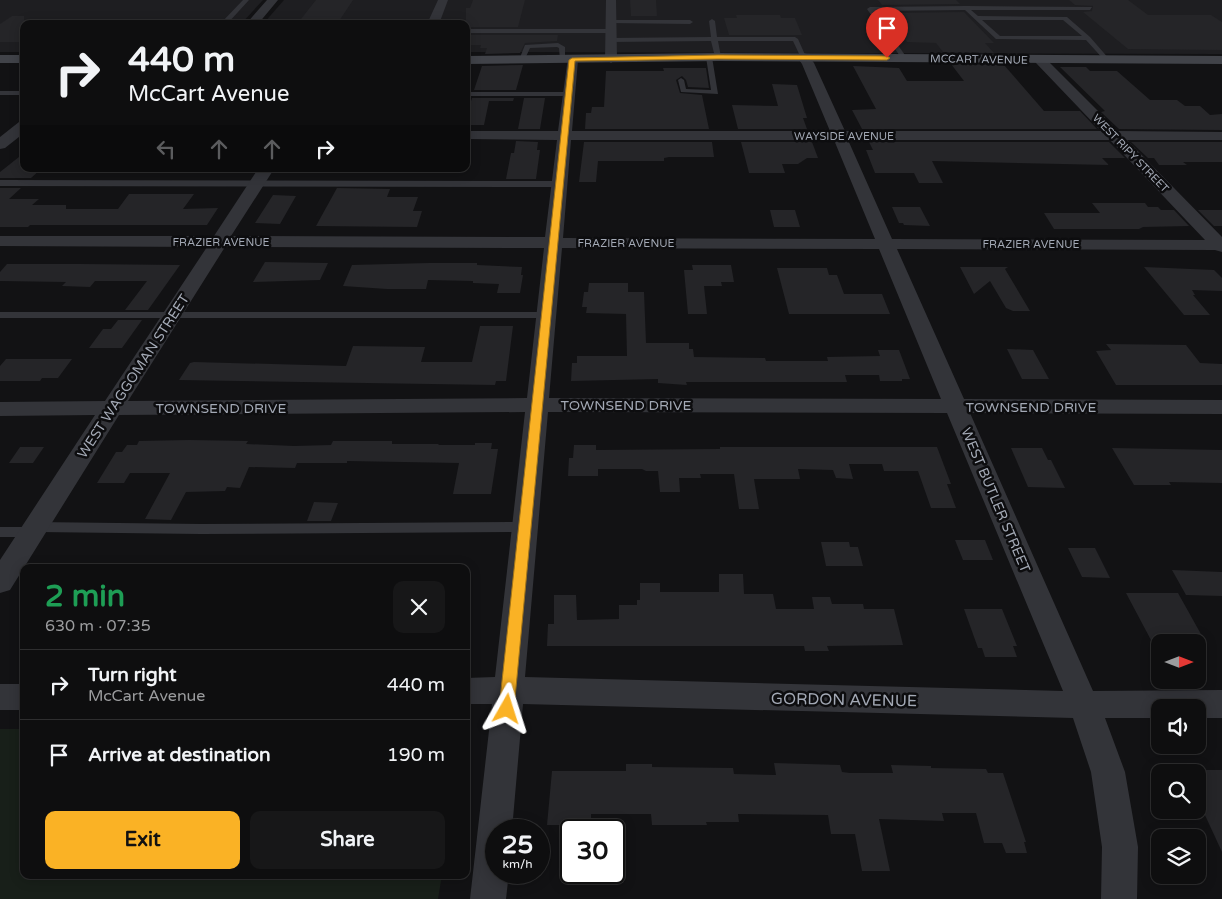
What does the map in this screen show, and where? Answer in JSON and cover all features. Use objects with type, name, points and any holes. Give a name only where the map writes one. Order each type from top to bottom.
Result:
[{"type":"main road","name":"MCCART AVENUE","points":[[470,60],[803,57],[1222,60]]},
{"type":"main road","points":[[0,59],[20,59]]},
{"type":"street","points":[[256,20],[273,0]]},
{"type":"street","points":[[435,20],[443,0]]},
{"type":"street","points":[[611,0],[611,59]]},
{"type":"street","name":"WEST BUTLER STREET","points":[[803,57],[808,63],[1084,705],[1108,772],[1120,847],[1119,899]]},
{"type":"street","points":[[488,899],[568,94],[567,60]]},
{"type":"street","name":"WEST RIPY STREET","points":[[1040,60],[1221,245]]},
{"type":"street","points":[[0,145],[15,131]]},
{"type":"street","name":"WAYSIDE AVENUE","points":[[470,135],[1222,136]]},
{"type":"street","name":"WEST WAGGOMAN STREET","points":[[0,582],[262,176]]},
{"type":"street","name":"FRAZIER AVENUE","points":[[0,241],[1221,245]]},
{"type":"street","name":"TOWNSEND DRIVE","points":[[0,409],[537,405],[1222,407]]},
{"type":"street","name":"GORDON AVENUE","points":[[470,691],[508,690],[1084,705],[1222,704]]},
{"type":"street","points":[[0,697],[20,697]]},
{"type":"lane","points":[[227,20],[246,0]]},
{"type":"lane","points":[[868,4],[876,8]]},
{"type":"lane","points":[[966,8],[998,38],[1088,38]]},
{"type":"lane","points":[[904,58],[870,9],[1090,8]]},
{"type":"lane","points":[[977,18],[1065,18],[1088,38],[1107,60]]},
{"type":"lane","points":[[681,80],[683,92],[715,92],[712,21]]},
{"type":"lane","points":[[610,31],[690,22]]},
{"type":"lane","points":[[470,31],[610,31],[714,39],[795,39],[803,57]]},
{"type":"lane","points":[[0,93],[20,93]]},
{"type":"lane","points":[[470,94],[568,94]]},
{"type":"lane","points":[[0,183],[262,176],[559,184]]},
{"type":"lane","points":[[0,315],[546,315]]},
{"type":"lane","points":[[0,532],[34,530],[525,527]]},
{"type":"shaded area","points":[[0,0],[263,0],[245,20],[20,20],[20,52],[0,52]]},
{"type":"shaded area","points":[[284,0],[1222,0],[1222,54],[470,52],[470,20],[266,20]]},
{"type":"shaded area","points":[[0,729],[20,729],[20,879],[441,879],[438,899],[0,899]]},
{"type":"building","points":[[316,0],[353,0],[340,20],[300,20]]},
{"type":"building","points":[[473,0],[525,0],[518,27],[470,27],[470,20],[466,20],[466,8],[470,8]]},
{"type":"building","points":[[630,0],[656,0],[657,16],[631,16]]},
{"type":"building","points":[[878,0],[956,0],[960,4],[882,5]]},
{"type":"building","points":[[1069,0],[1128,0],[1148,15],[1211,15],[1222,22],[1222,50],[1128,49],[1083,12],[1092,11],[1093,6],[1075,5]]},
{"type":"building","points":[[964,12],[994,43],[985,43],[994,53],[943,52],[936,43],[907,42],[887,13]]},
{"type":"building","points":[[736,15],[780,15],[781,18],[795,18],[802,35],[729,35],[724,18],[737,18]]},
{"type":"building","points":[[12,16],[24,16],[24,20],[20,20],[20,42],[0,42],[0,24]]},
{"type":"building","points":[[470,35],[558,35],[557,41],[525,43],[520,53],[485,54],[487,48],[480,48],[481,45],[470,45]]},
{"type":"building","points":[[951,64],[1004,65],[1044,111],[1080,111],[1097,129],[862,129],[852,110],[876,109],[853,66],[899,68],[907,81],[964,81]]},
{"type":"building","points":[[523,65],[516,90],[474,90],[482,66]]},
{"type":"building","points":[[1060,67],[1086,67],[1090,71],[1117,71],[1150,100],[1177,100],[1185,106],[1200,106],[1210,115],[1222,114],[1222,130],[1119,129],[1101,112],[1105,111]]},
{"type":"building","points":[[663,68],[706,68],[709,88],[688,87],[686,80],[682,76],[676,80],[680,93],[702,95],[709,129],[585,129],[586,113],[591,113],[592,107],[604,107],[606,71],[664,71]]},
{"type":"building","points":[[772,84],[797,85],[807,118],[803,118],[807,129],[738,129],[732,105],[778,106]]},
{"type":"building","points":[[472,98],[514,98],[513,101],[489,101],[484,125],[470,125],[470,104]]},
{"type":"building","points":[[524,98],[545,98],[540,129],[518,129]]},
{"type":"building","points":[[516,141],[538,142],[537,150],[540,150],[536,179],[506,179],[511,153],[514,153]]},
{"type":"building","points":[[584,142],[712,142],[714,157],[669,157],[664,158],[664,161],[598,161],[596,182],[579,182]]},
{"type":"building","points":[[741,142],[812,142],[818,158],[807,158],[798,164],[782,164],[785,173],[749,173]]},
{"type":"building","points":[[869,142],[1109,142],[1125,158],[1102,158],[1109,165],[932,161],[943,183],[919,183],[914,173],[875,173],[866,150],[873,150]]},
{"type":"building","points":[[1131,142],[1222,142],[1222,162],[1183,162],[1187,165],[1159,165],[1154,158],[1148,158]]},
{"type":"building","points":[[20,156],[20,172],[38,172],[31,178],[0,178],[0,172]]},
{"type":"building","points":[[0,188],[21,188],[9,199],[39,199],[32,205],[66,205],[66,209],[118,209],[129,194],[194,194],[183,209],[218,208],[207,225],[30,225],[28,227],[0,227]]},
{"type":"building","points":[[337,188],[390,189],[387,197],[418,197],[413,211],[422,211],[417,227],[316,226]]},
{"type":"building","points":[[273,195],[296,196],[280,224],[255,223]]},
{"type":"building","points":[[1092,203],[1145,203],[1148,207],[1174,210],[1189,226],[1143,227],[1139,229],[1054,229],[1044,213],[1100,213]]},
{"type":"building","points":[[892,207],[920,207],[930,226],[904,225],[899,223]]},
{"type":"building","points":[[770,210],[795,210],[800,227],[774,227]]},
{"type":"building","points":[[1198,210],[1222,210],[1222,226],[1214,226]]},
{"type":"building","points":[[265,262],[328,263],[320,280],[253,282]]},
{"type":"building","points":[[477,263],[477,265],[522,267],[521,275],[523,275],[520,293],[497,293],[499,284],[473,283],[473,281],[428,280],[426,289],[343,286],[352,265]]},
{"type":"building","points":[[7,264],[180,265],[148,310],[125,310],[147,281],[95,281],[90,287],[62,286],[66,282],[0,281],[0,272]]},
{"type":"building","points":[[692,265],[731,265],[734,282],[721,282],[722,286],[704,286],[707,314],[688,314],[684,270],[693,270]]},
{"type":"building","points":[[960,267],[1008,267],[1005,269],[1030,311],[1013,311],[1006,308],[990,281],[974,294]]},
{"type":"building","points":[[1144,267],[1214,270],[1222,278],[1222,291],[1192,290],[1195,295],[1193,295],[1210,315],[1184,315]]},
{"type":"building","points":[[777,268],[827,268],[829,275],[837,275],[844,294],[882,294],[890,314],[789,314]]},
{"type":"building","points":[[589,283],[628,283],[628,292],[644,292],[646,343],[689,343],[689,349],[693,349],[694,357],[765,358],[766,361],[828,361],[827,357],[880,356],[878,350],[899,350],[910,379],[880,381],[879,375],[845,375],[847,382],[686,382],[687,385],[658,383],[658,379],[571,381],[572,363],[577,363],[577,356],[627,356],[626,314],[586,313],[587,307],[582,307],[584,292],[588,292]]},
{"type":"building","points":[[118,320],[142,320],[122,348],[89,348],[103,329],[111,329]]},
{"type":"building","points":[[480,326],[513,326],[506,381],[496,381],[495,385],[179,380],[190,363],[194,362],[346,366],[353,346],[425,347],[421,362],[472,362]]},
{"type":"building","points":[[1106,344],[1186,345],[1200,363],[1222,364],[1222,385],[1116,385],[1096,351],[1111,350]]},
{"type":"building","points":[[1007,349],[1033,350],[1049,379],[1022,379]]},
{"type":"building","points":[[6,359],[72,359],[58,378],[42,378],[40,381],[0,381],[0,366]]},
{"type":"building","points":[[139,441],[248,441],[246,444],[294,446],[331,445],[333,441],[392,441],[392,444],[438,445],[492,443],[491,449],[498,449],[491,494],[453,494],[459,463],[347,461],[347,463],[297,463],[295,468],[249,467],[240,488],[227,487],[225,491],[186,492],[171,520],[145,519],[170,473],[130,473],[124,483],[97,483],[116,452],[122,452],[127,445],[137,445]]},
{"type":"building","points":[[574,445],[596,445],[596,450],[720,449],[720,447],[937,447],[951,484],[947,484],[956,508],[931,508],[918,471],[884,471],[882,464],[849,464],[853,479],[836,478],[833,470],[798,469],[800,479],[754,479],[759,509],[739,509],[734,474],[700,474],[701,478],[679,478],[680,492],[660,492],[658,471],[598,469],[598,476],[568,476],[569,458],[573,458]]},
{"type":"building","points":[[20,447],[44,447],[33,463],[9,463]]},
{"type":"building","points":[[1011,448],[1042,448],[1048,460],[1051,460],[1065,488],[1028,487]]},
{"type":"building","points":[[1112,448],[1222,450],[1222,483],[1169,482],[1171,485],[1134,485]]},
{"type":"building","points":[[314,502],[338,503],[331,521],[307,521]]},
{"type":"building","points":[[955,540],[985,540],[993,560],[963,560]]},
{"type":"building","points":[[821,542],[849,542],[850,547],[858,547],[863,566],[826,566]]},
{"type":"building","points":[[1068,548],[1095,548],[1110,578],[1082,577]]},
{"type":"building","points":[[1172,570],[1222,572],[1222,596],[1186,595]]},
{"type":"building","points":[[719,574],[743,574],[744,594],[773,594],[776,609],[814,609],[812,597],[830,597],[832,604],[863,604],[864,609],[894,609],[903,645],[827,646],[829,651],[805,651],[804,646],[547,646],[548,624],[554,624],[554,595],[576,595],[577,620],[619,619],[619,605],[637,605],[637,600],[640,600],[640,583],[660,583],[660,592],[719,592]]},
{"type":"building","points":[[1126,593],[1178,593],[1201,634],[1151,634],[1151,640]]},
{"type":"building","points":[[964,609],[1002,609],[1017,646],[1013,646],[1017,657],[985,657],[982,648],[978,648]]},
{"type":"building","points":[[774,763],[840,765],[842,772],[850,773],[893,773],[891,765],[986,769],[988,773],[1003,773],[1026,842],[1024,842],[1027,853],[1006,853],[1002,843],[984,843],[976,813],[942,813],[944,821],[879,819],[890,871],[862,871],[855,834],[831,834],[828,815],[738,814],[739,822],[706,822],[707,825],[652,825],[651,814],[591,814],[591,819],[560,819],[560,825],[550,825],[550,819],[548,819],[552,771],[626,771],[626,764],[652,764],[652,767],[733,768],[734,774],[776,775]]},
{"type":"building","points":[[1206,770],[1222,770],[1222,852],[1206,817]]},
{"type":"route","points":[[507,709],[572,60],[718,57],[887,58]]}]
